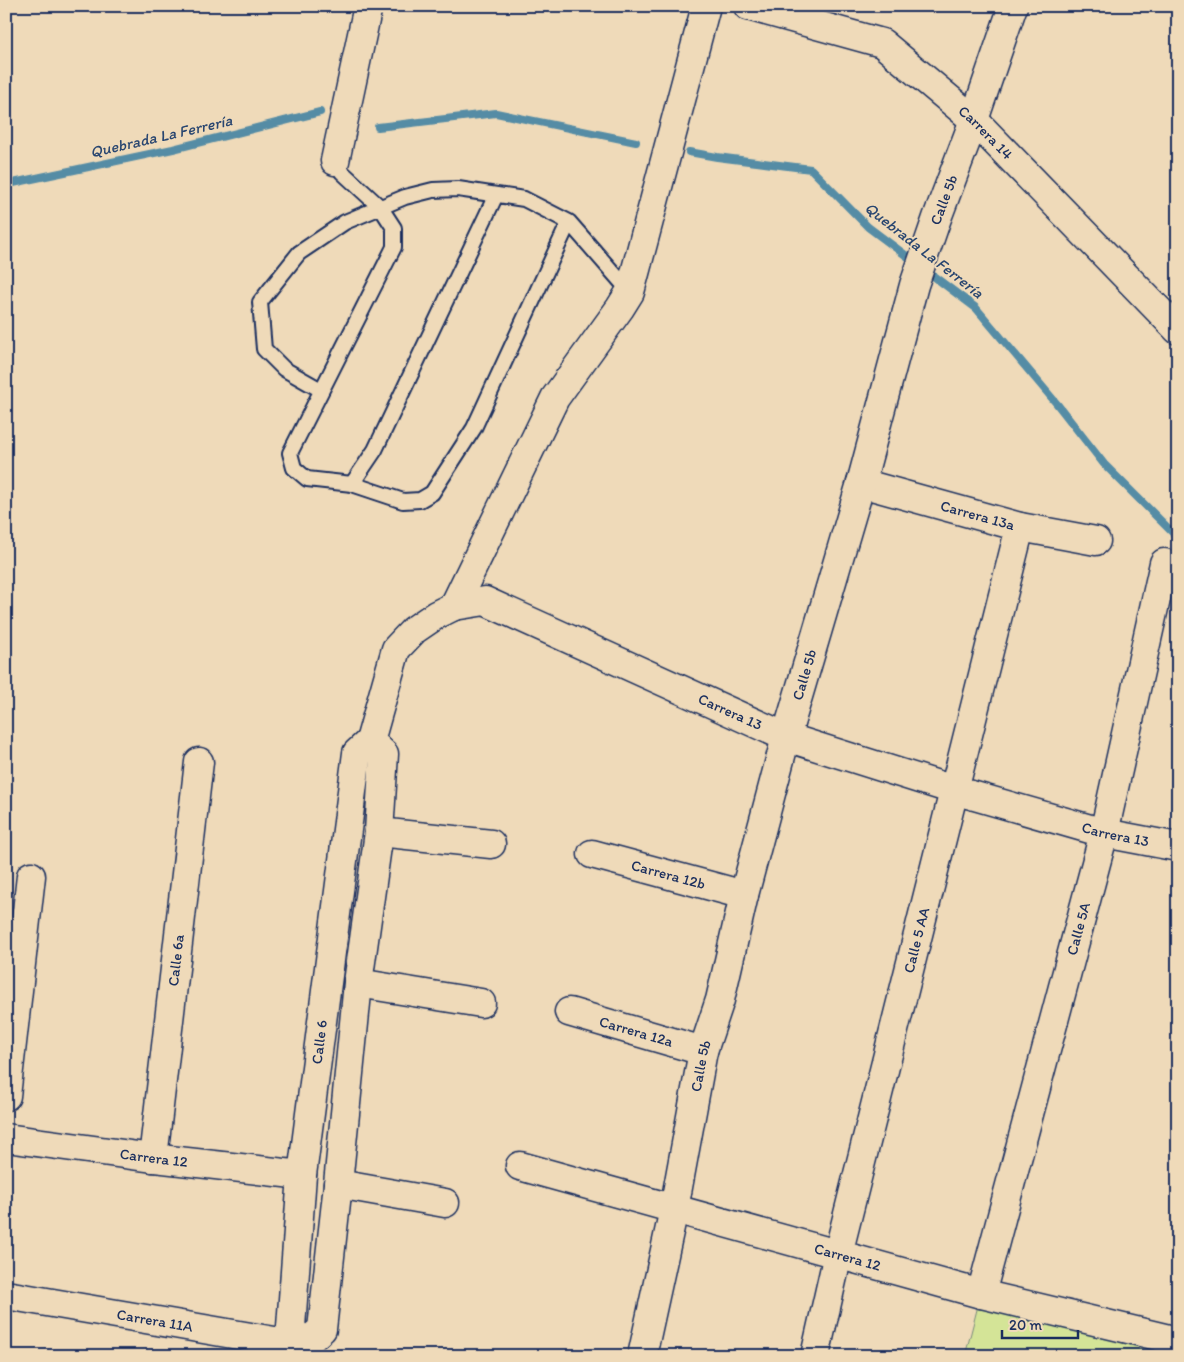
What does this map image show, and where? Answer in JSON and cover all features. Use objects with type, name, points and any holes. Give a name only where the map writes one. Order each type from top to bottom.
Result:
[{"type":"street","points":[[335,161],[368,6]]},
{"type":"street","points":[[454,606],[555,398],[630,292],[706,6]]},
{"type":"street","name":"Carrera 14","points":[[748,6],[882,43],[974,120],[1178,330]]},
{"type":"street","name":"Calle 5b","points":[[642,1356],[674,1209],[703,1051],[720,1000],[744,894],[786,737],[861,483],[914,285],[1013,6]]},
{"type":"street","name":"Carrera 13a","points":[[861,483],[1020,526],[1096,541]]},
{"type":"street","name":"Calle 5 AA","points":[[815,1356],[838,1254],[1020,526]]},
{"type":"street","name":"Calle 5A","points":[[981,1294],[1104,833],[1164,563]]},
{"type":"street","name":"Carrera 13","points":[[370,741],[396,649],[414,630],[436,615],[454,606],[485,601],[786,737],[954,790],[1104,833],[1178,847]]},
{"type":"street","points":[[303,1346],[322,1328],[358,983],[378,832],[384,754],[370,741]]},
{"type":"street","name":"Calle 6","points":[[303,1346],[291,1326],[302,1175],[357,753],[370,741]]},
{"type":"street","name":"Calle 6a","points":[[154,1158],[199,762]]},
{"type":"street","points":[[378,832],[491,844]]},
{"type":"street","name":"Carrera 12b","points":[[592,854],[744,894]]},
{"type":"street","points":[[6,1096],[31,876]]},
{"type":"street","points":[[358,983],[481,1003]]},
{"type":"street","name":"Carrera 12a","points":[[569,1012],[703,1051]]},
{"type":"street","name":"Carrera 12","points":[[6,1138],[302,1175]]},
{"type":"street","name":"Carrera 12","points":[[520,1166],[981,1294],[1178,1341]]},
{"type":"street","points":[[338,1184],[445,1203]]},
{"type":"street","name":"Carrera 11A","points":[[6,1295],[303,1346]]},
{"type":"lane","points":[[335,161],[342,172],[380,208],[394,228],[394,247],[290,453],[294,468],[307,479],[352,484],[403,501],[420,500],[432,493],[474,428],[569,222]]},
{"type":"lane","points":[[322,390],[284,370],[264,349],[260,302],[299,253],[345,222],[405,197],[433,190],[458,189],[524,200],[569,222],[630,292]]},
{"type":"lane","points":[[352,484],[375,450],[496,195]]},
{"type":"green space","points":[[981,1294],[1178,1341],[1178,1356],[965,1356]]},
{"type":"waterway","name":"Quebrada La Ferrería","points":[[6,183],[173,149],[320,112]]},
{"type":"waterway","name":"Quebrada La Ferrería","points":[[378,127],[496,113],[636,142]]},
{"type":"waterway","name":"Quebrada La Ferrería","points":[[689,152],[811,169],[868,227],[976,308],[1057,404],[1104,464],[1178,538]]}]
